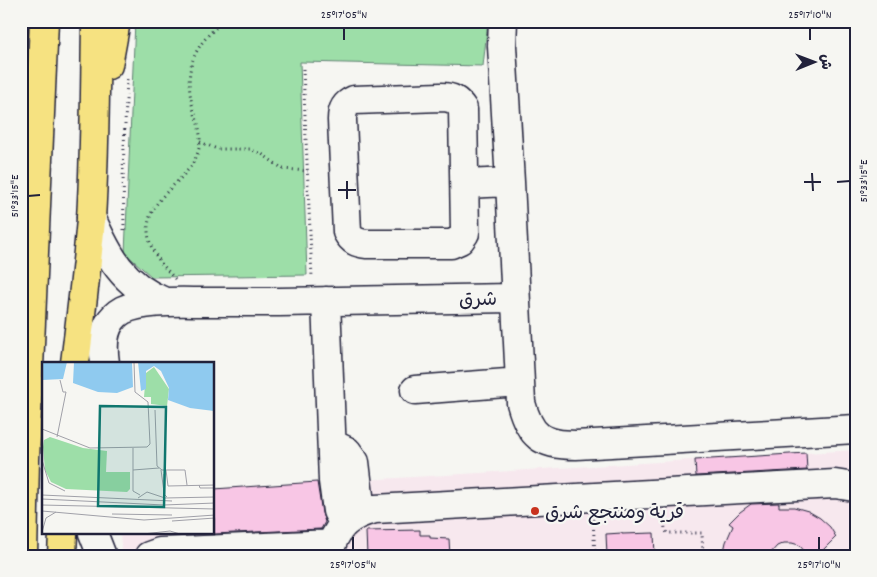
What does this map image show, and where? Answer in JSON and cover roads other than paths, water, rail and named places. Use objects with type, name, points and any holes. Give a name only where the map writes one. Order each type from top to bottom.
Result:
[{"type":"highway","points":[[23,556],[26,441],[44,21]]},
{"type":"highway","points":[[82,357],[91,217],[96,21]]},
{"type":"highway","points":[[95,113],[111,55],[116,21]]},
{"type":"highway","points":[[62,556],[63,534]]},
{"type":"street","name":"شرق","points":[[105,362],[102,348],[104,332],[112,320],[123,310],[138,306],[174,302],[515,298],[502,46],[504,21]]},
{"type":"street","points":[[450,97],[458,101],[463,109],[465,184],[465,233],[460,240],[451,244],[358,244],[346,232],[342,111],[347,104],[354,100],[450,97]]},
{"type":"street","points":[[465,184],[510,182]]},
{"type":"street","name":"شرق","points":[[91,217],[105,249],[112,261],[125,276],[153,297],[174,302]]},
{"type":"street","points":[[515,298],[520,403],[526,422],[539,437],[556,445],[856,429]]},
{"type":"street","points":[[319,301],[332,444],[335,502],[341,534]]},
{"type":"street","points":[[415,390],[520,382]]},
{"type":"street","points":[[149,556],[167,551],[341,534],[392,507],[506,501],[594,504],[663,493],[835,484],[855,491]]},
{"type":"street","points":[[88,556],[92,534]]},
{"type":"street","points":[[92,534],[102,556]]},
{"type":"place","name":"قرية ومنتجع شرق","points":[[535,511]]}]
